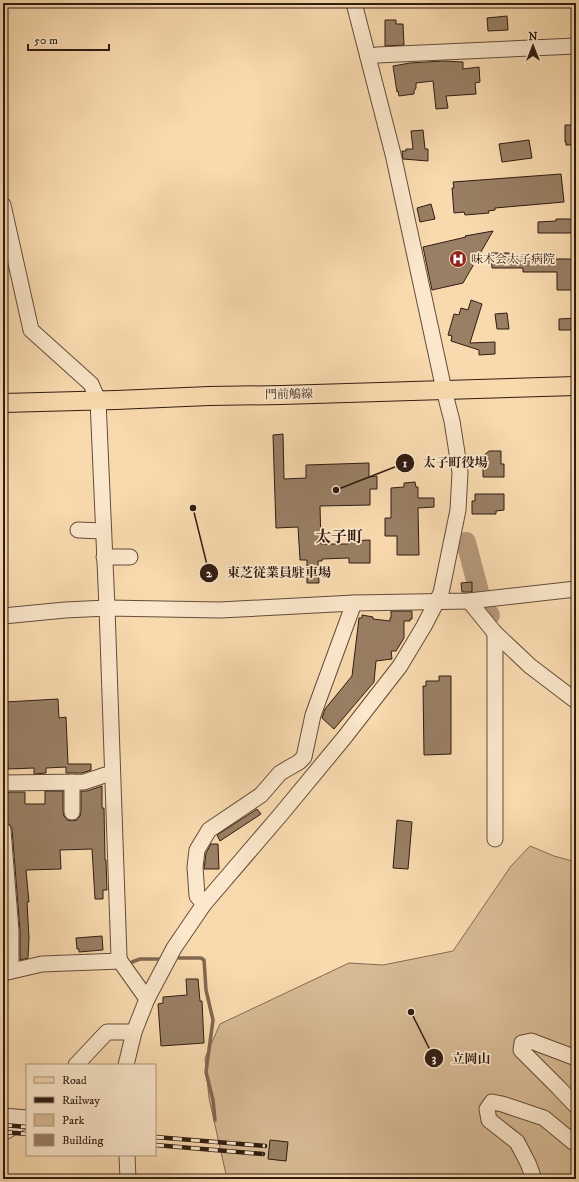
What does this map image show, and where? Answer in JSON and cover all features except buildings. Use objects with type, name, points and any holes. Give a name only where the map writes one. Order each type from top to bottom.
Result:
[{"type":"main road","name":"門前鵤線","points":[[3,403],[576,386]]},
{"type":"street","points":[[126,1064],[134,1032],[148,999],[174,948],[204,904],[282,814],[400,666],[424,626],[440,594],[458,510],[460,472],[452,421],[393,154],[354,3]]},
{"type":"street","points":[[368,57],[377,55],[576,46]]},
{"type":"street","points":[[3,205],[31,330],[91,384],[98,400],[120,961],[148,999]]},
{"type":"street","points":[[78,530],[103,531]]},
{"type":"street","points":[[104,557],[130,556]]},
{"type":"street","points":[[3,616],[65,610],[107,608],[220,610],[354,603],[477,600],[576,588]]},
{"type":"street","points":[[477,600],[494,633],[530,666],[576,701]]},
{"type":"street","points":[[204,904],[197,896],[195,867],[196,850],[209,830],[261,795],[280,773],[299,762],[304,757],[313,715],[354,603]]},
{"type":"street","points":[[494,633],[494,840]]},
{"type":"street","points":[[3,784],[84,782],[105,775],[112,775]]},
{"type":"street","points":[[72,782],[72,812]]},
{"type":"street","points":[[3,830],[11,931],[7,972],[42,964],[120,961]]},
{"type":"street","points":[[77,1064],[107,1032],[134,1032]]},
{"type":"street","points":[[576,1058],[531,1041],[522,1042],[521,1050],[576,1106]]},
{"type":"street","points":[[534,1179],[528,1163],[516,1142],[489,1120],[487,1109],[492,1102],[544,1118],[573,1142],[576,1142]]},
{"type":"street","points":[[3,1116],[26,1118]]},
{"type":"street","points":[[3,1133],[26,1119]]},
{"type":"street","points":[[127,1156],[128,1179]]},
{"type":"green space","points":[[530,846],[554,856],[576,862],[576,1179],[227,1179],[209,1098],[205,1058],[220,1024],[349,963],[383,965],[453,951],[511,866]]},
{"type":"waterway","points":[[466,542],[483,607],[490,615]]},
{"type":"waterway","points":[[179,958],[201,958],[204,960],[206,990],[213,1020],[206,1072],[213,1100],[215,1120]]},
{"type":"waterway","points":[[132,962],[140,959],[158,959]]},
{"type":"railway","points":[[3,1125],[26,1127]]},
{"type":"railway","points":[[3,1132],[26,1134]]},
{"type":"railway","points":[[156,1137],[265,1146]]},
{"type":"railway","points":[[156,1145],[263,1154]]},
{"type":"place","name":"味木会太子病院","points":[[458,259]]},
{"type":"place","name":"太子町役場","points":[[336,490]]},
{"type":"place","name":"東芝従業員駐車場","points":[[193,508]]},
{"type":"place","name":"立岡山","points":[[411,1012]]},
{"type":"district","name":"太子町","points":[[339,536]]}]
